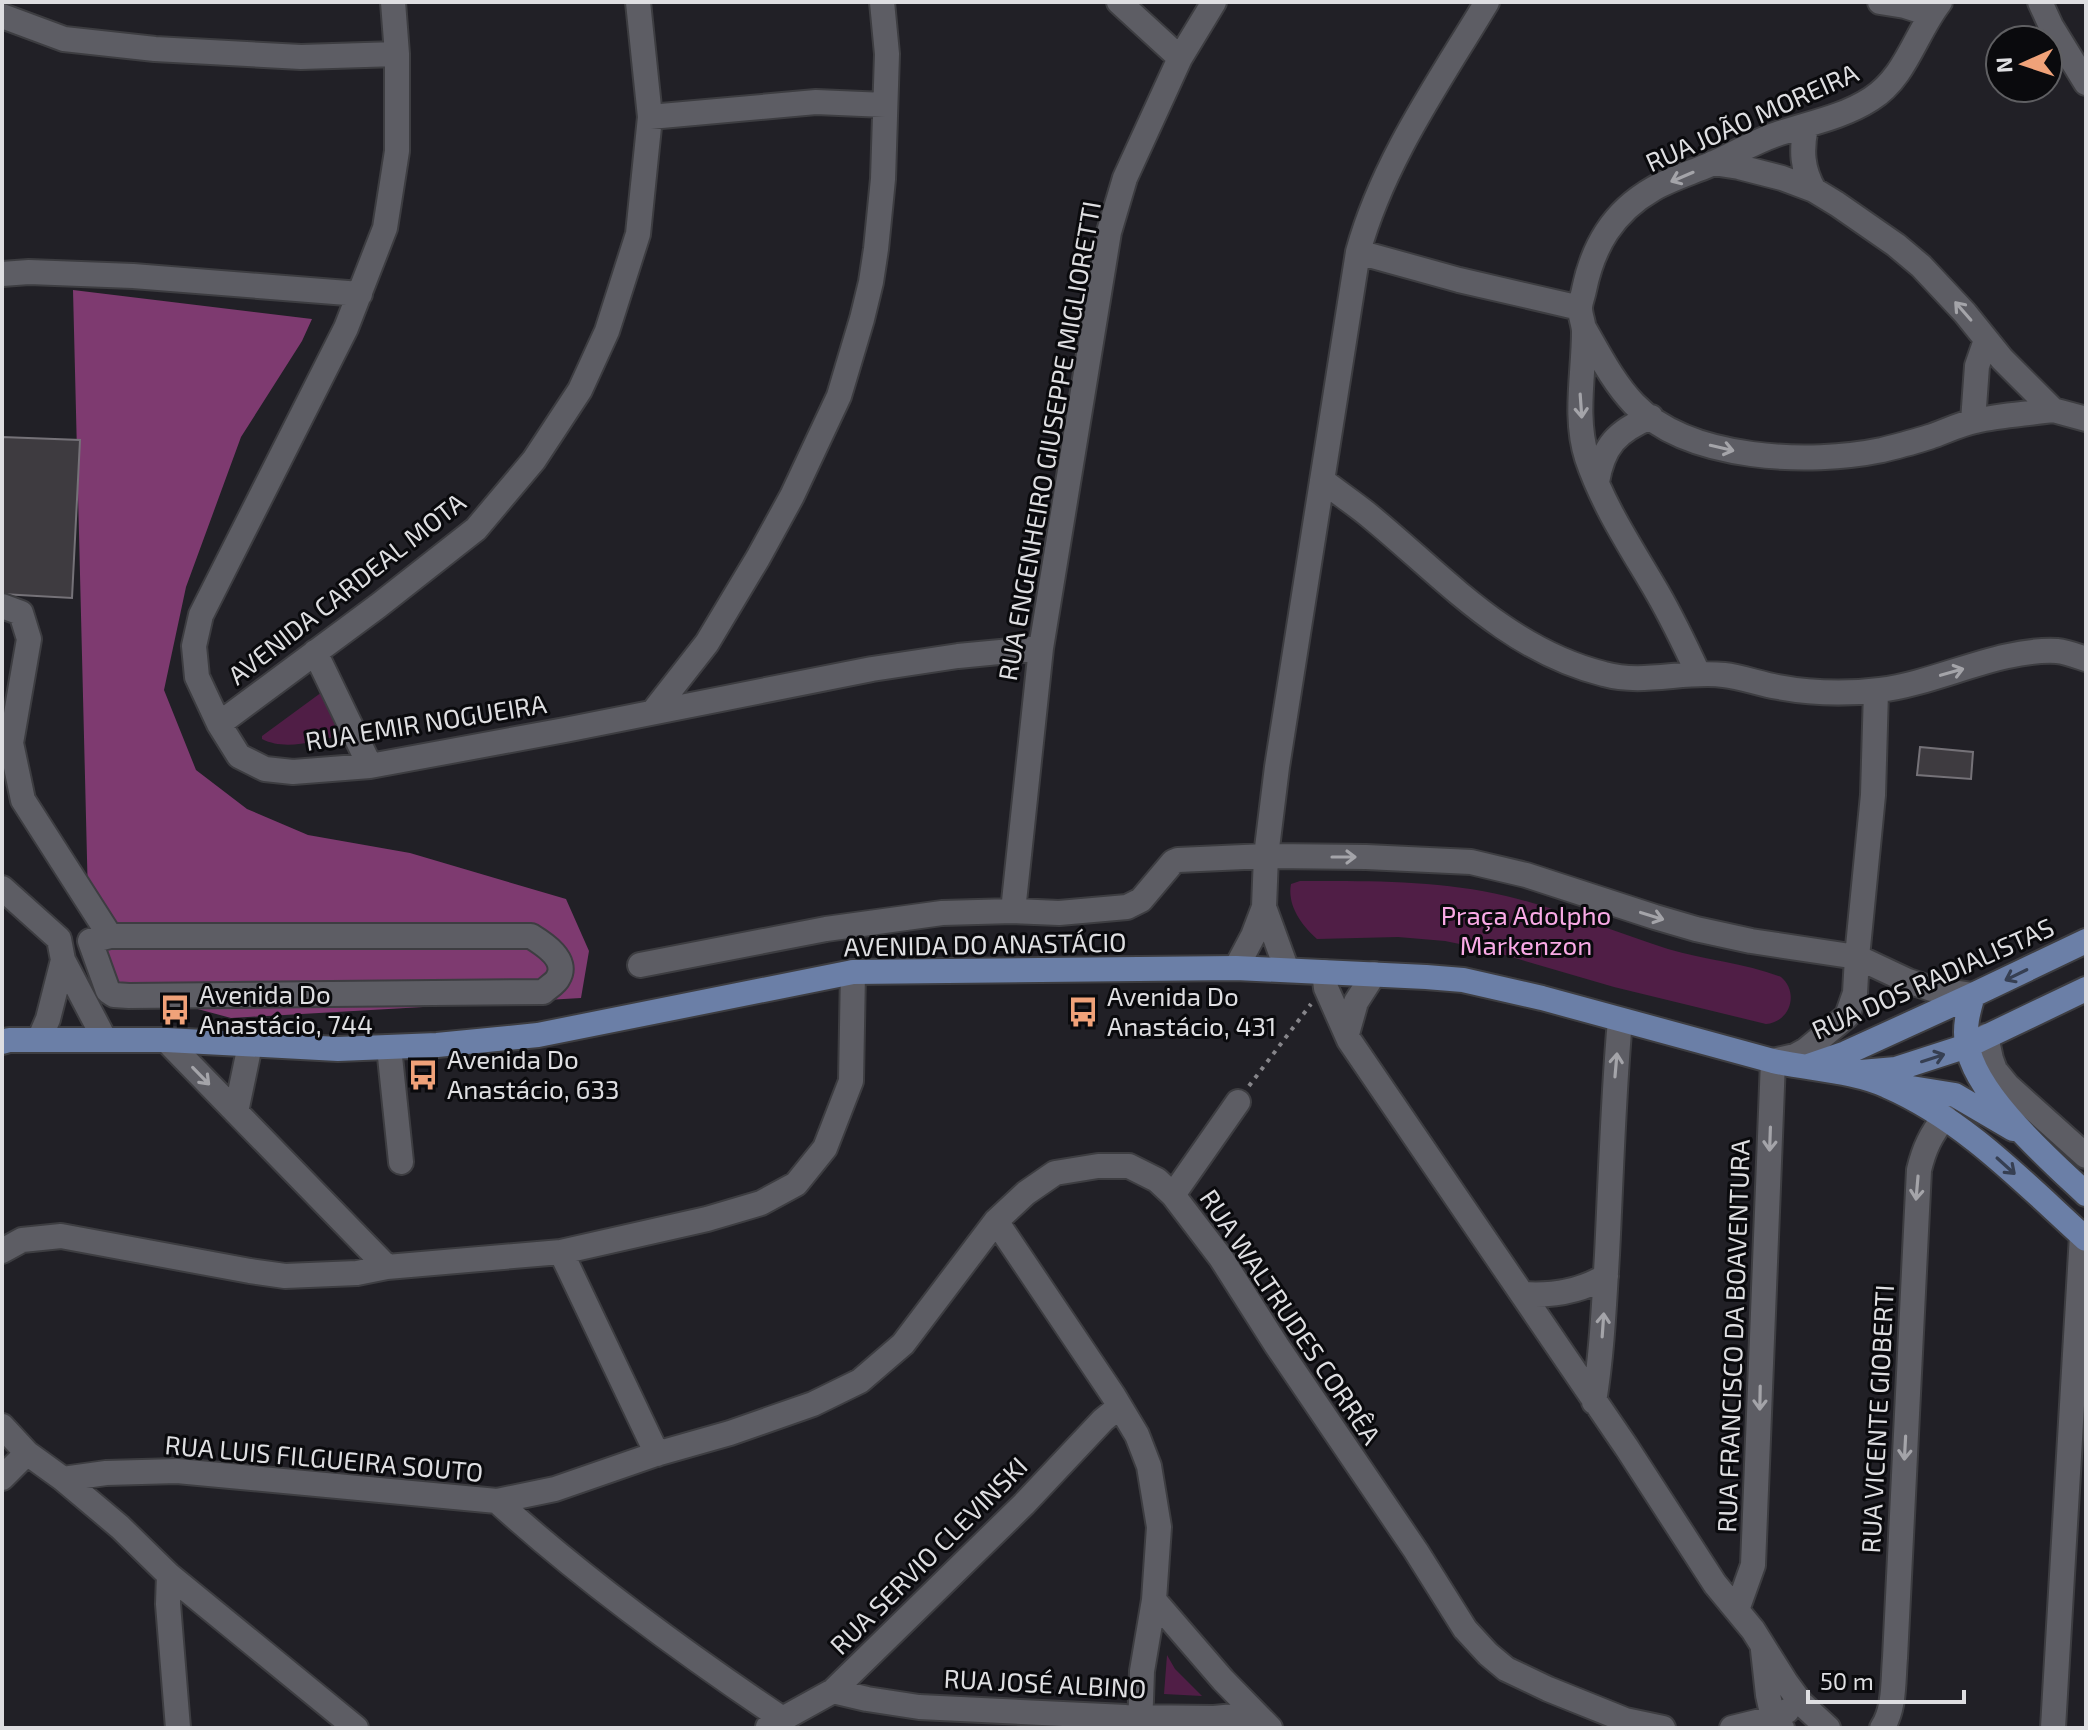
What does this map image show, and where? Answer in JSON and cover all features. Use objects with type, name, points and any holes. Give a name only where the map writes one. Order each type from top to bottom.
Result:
[{"type":"main road","name":"RUA DOS RADIALISTAS","points":[[1802,1068],[1846,1053],[2086,941]]},
{"type":"main road","name":"AVENIDA DO ANASTÁCIO","points":[[2,1042],[43,1029],[105,1040],[338,1049],[437,1045],[538,1035],[853,972],[1236,968],[1287,970],[1325,980],[1374,974],[1463,980],[1542,998],[1773,1061],[1885,1084],[1945,1117],[2001,1162],[2084,1237]]},
{"type":"main road","name":"RUA DOS RADIALISTAS","points":[[1842,1073],[1896,1069],[1977,1041],[2086,989]]},
{"type":"main road","points":[[1973,995],[1966,1023],[1977,1041],[1980,1079],[2023,1134],[2086,1194]]},
{"type":"main road","points":[[1885,1084],[1955,1095],[2023,1134]]},
{"type":"street","name":"RUA EMIR NOGUEIRA","points":[[393,2],[397,54],[397,151],[385,228],[346,328],[201,615],[194,646],[197,677],[219,724],[239,756],[265,769],[293,772],[370,766],[872,669],[1041,648]]},
{"type":"street","name":"AVENIDA CARDEAL MOTA","points":[[219,724],[476,529],[534,460],[580,390],[607,331],[638,234],[650,117],[638,2]]},
{"type":"street","points":[[653,712],[707,643],[758,558],[792,496],[839,396],[862,319],[875,260],[883,179],[887,54],[882,2]]},
{"type":"street","points":[[1119,2],[1180,58]]},
{"type":"street","name":"RUA ENGENHEIRO GIUSEPPE MIGLIORETTI","points":[[1013,911],[1041,648],[1109,232],[1125,178],[1180,58],[1214,2]]},
{"type":"street","points":[[1236,968],[1264,907],[1266,856],[1277,767],[1358,252],[1367,217],[1384,179],[1487,2]]},
{"type":"street","points":[[1880,2],[1935,8]]},
{"type":"street","points":[[2040,2],[2086,83]]},
{"type":"street","name":"RUA JOÃO MOREIRA","points":[[1698,673],[1657,592],[1627,544],[1597,482],[1583,442],[1580,387],[1582,318],[1587,276],[1596,247],[1630,205],[1654,189],[1781,133],[1854,109],[1887,87],[1901,70],[1935,8]]},
{"type":"street","points":[[2,16],[64,39],[155,49],[301,57],[397,54]]},
{"type":"street","points":[[650,117],[816,102],[885,105]]},
{"type":"street","points":[[1806,127],[1802,158],[1814,190]]},
{"type":"street","points":[[1713,163],[1782,178],[1814,190],[1896,245],[1921,266],[2002,359],[2053,410]]},
{"type":"street","points":[[1358,252],[1582,318],[1614,379],[1635,405],[1660,425],[1714,446],[1758,455],[1829,458],[1882,450],[1973,421],[2053,410],[2086,419]]},
{"type":"street","points":[[2,274],[29,272],[133,276],[360,294]]},
{"type":"street","points":[[1973,421],[1977,366],[1986,340]]},
{"type":"street","points":[[1597,482],[1601,460],[1609,445],[1637,423],[1651,417]]},
{"type":"street","points":[[1322,480],[1470,603],[1537,650],[1606,675],[1637,678],[1698,673],[1728,675],[1779,688],[1824,692],[1876,691],[1903,687],[2028,652],[2060,651],[2086,659]]},
{"type":"street","points":[[2,606],[21,613],[29,639],[11,743],[23,800],[100,939],[108,991],[114,995],[543,992],[559,977],[561,966],[550,947],[531,936],[100,939],[61,949]]},
{"type":"street","points":[[315,652],[370,766]]},
{"type":"street","points":[[1773,1061],[1806,1050],[1847,1016],[1855,993],[1873,795],[1876,691]]},
{"type":"street","name":"AVENIDA DO ANASTÁCIO","points":[[640,965],[826,929],[942,913],[1059,913],[1127,907],[1141,900],[1178,860],[1266,856],[1366,857],[1471,862],[1526,875],[1696,929],[1857,957],[1932,989],[1973,995]]},
{"type":"street","points":[[2,888],[61,949],[105,1040]]},
{"type":"street","points":[[1264,907],[1287,970]]},
{"type":"street","points":[[61,949],[43,1029],[94,1017]]},
{"type":"street","points":[[2,1251],[22,1240],[61,1236],[285,1276],[357,1273],[387,1267],[561,1252],[707,1219],[761,1203],[796,1184],[825,1148],[851,1081],[853,972]]},
{"type":"street","points":[[1347,1034],[1356,1002],[1374,974]]},
{"type":"street","points":[[1325,980],[1347,1034],[1627,1448],[1715,1584],[1762,1643],[1801,1703],[1826,1728]]},
{"type":"street","points":[[1594,1402],[1600,1367],[1620,1020]]},
{"type":"street","points":[[166,1040],[387,1267]]},
{"type":"street","points":[[1977,1041],[2008,1086],[2086,1156]]},
{"type":"street","points":[[236,1112],[250,1045]]},
{"type":"street","points":[[389,1047],[401,1162]]},
{"type":"street","name":"RUA FRANCISCO DA BOAVENTURA","points":[[1737,1610],[1753,1565],[1773,1061]]},
{"type":"street","points":[[1173,1195],[1238,1102]]},
{"type":"street","name":"RUA VICENTE GIOBERTI","points":[[1882,1728],[1892,1696],[1895,1658],[1919,1170],[1932,1132],[1945,1117]]},
{"type":"street","name":"RUA WALTRUDES CORRÊA","points":[[497,1501],[555,1489],[730,1433],[813,1404],[860,1381],[903,1344],[996,1221],[1026,1193],[1055,1173],[1098,1166],[1129,1166],[1157,1180],[1173,1195],[1221,1258],[1465,1629],[1488,1654],[1506,1669],[1548,1689],[1647,1727]]},
{"type":"street","points":[[996,1221],[1101,1376],[1137,1435],[1149,1466],[1159,1527],[1154,1600],[1142,1671],[1140,1723]]},
{"type":"street","points":[[2053,1728],[2084,1237]]},
{"type":"street","points":[[561,1252],[657,1454]]},
{"type":"street","points":[[1523,1294],[1577,1290],[1606,1276]]},
{"type":"street","name":"RUA SERVIO CLEVINSKI","points":[[774,1723],[833,1691],[1119,1407]]},
{"type":"street","points":[[2,1426],[27,1453],[120,1527],[169,1575],[356,1728]]},
{"type":"street","points":[[2,1478],[27,1453]]},
{"type":"street","name":"RUA LUIS FILGUEIRA SOUTO","points":[[63,1479],[106,1473],[177,1471],[497,1501],[532,1533],[774,1723]]},
{"type":"street","points":[[169,1575],[168,1604],[178,1728]]},
{"type":"street","name":"RUA JOSÉ ALBINO","points":[[1154,1600],[1263,1721]]},
{"type":"street","points":[[1762,1643],[1768,1695],[1778,1723]]},
{"type":"street","name":"RUA JOSÉ ALBINO","points":[[833,1691],[919,1707],[1140,1723],[1214,1718],[1263,1721]]},
{"type":"street","points":[[1732,1728],[1778,1723],[1801,1703]]},
{"type":"path","points":[[1238,1102],[1325,980]]},
{"type":"green space","points":[[322,692],[339,736],[290,745],[262,739],[262,736]]},
{"type":"green space","name":"Praça Adolpho Markenzon","points":[[1300,881],[1430,884],[1527,901],[1668,949],[1781,977],[1790,990],[1790,1005],[1781,1018],[1766,1024],[1445,941],[1398,937],[1317,939],[1293,907],[1291,884]]},
{"type":"green space","points":[[1167,1655],[1175,1669],[1202,1696],[1164,1694]]},
{"type":"shaded area","points":[[73,290],[312,319],[302,341],[241,437],[186,587],[164,690],[196,770],[247,809],[308,835],[410,853],[566,899],[589,951],[581,998],[231,1018],[90,980]]},
{"type":"building","points":[[2,437],[80,440],[72,598],[2,594]]},
{"type":"building","points":[[1920,747],[1973,752],[1971,779],[1917,775]]},
{"type":"place","name":"Avenida Do Anastácio, 744","points":[[175,1010]]},
{"type":"place","name":"Avenida Do Anastácio, 431","points":[[1083,1012]]},
{"type":"place","name":"Avenida Do Anastácio, 633","points":[[423,1075]]}]
